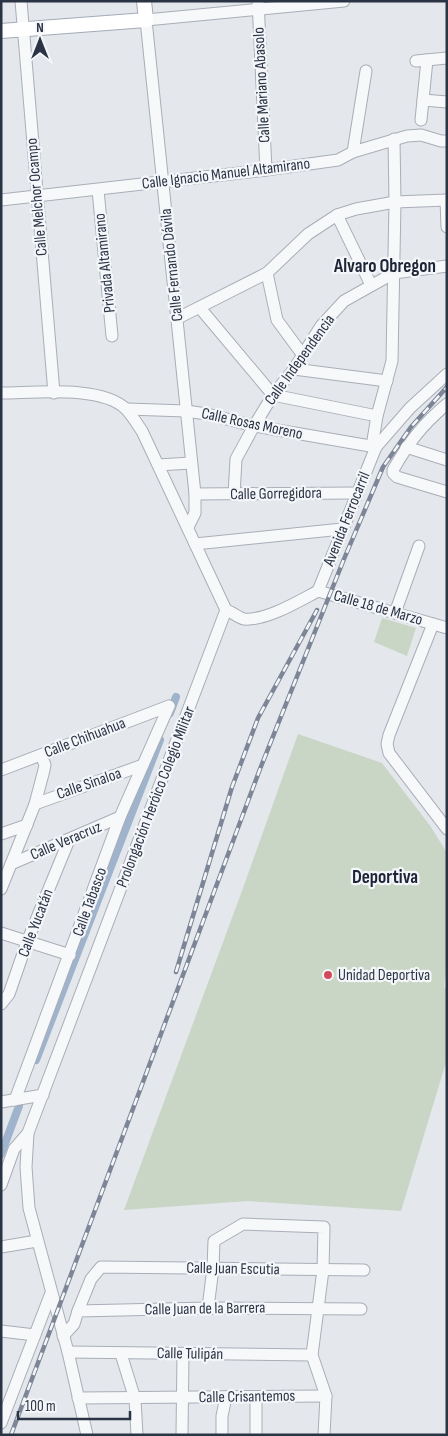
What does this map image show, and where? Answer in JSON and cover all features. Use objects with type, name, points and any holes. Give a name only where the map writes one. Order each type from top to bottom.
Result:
[{"type":"main road","name":"Calle Fernando Dávila","points":[[144,1],[146,20]]},
{"type":"main road","points":[[1,32],[146,20]]},
{"type":"street","name":"Calle Melchor Ocampo","points":[[21,1],[54,393]]},
{"type":"street","points":[[146,20],[258,6],[344,1]]},
{"type":"street","name":"Calle Mariano Abasolo","points":[[258,6],[266,170]]},
{"type":"street","name":"Calle Fernando Dávila","points":[[146,20],[195,494],[195,513],[188,527]]},
{"type":"street","points":[[421,120],[423,100],[421,60],[447,58]]},
{"type":"street","points":[[353,152],[366,71]]},
{"type":"street","points":[[423,100],[447,102]]},
{"type":"street","name":"Calle Ignacio Manuel Altamirano","points":[[1,200],[98,190],[338,160],[353,152],[407,136],[421,135],[441,141],[447,140]]},
{"type":"street","points":[[374,447],[377,416],[392,361],[395,202],[394,139]]},
{"type":"street","name":"Privada Altamirano","points":[[98,190],[112,336]]},
{"type":"street","points":[[178,318],[267,273],[308,234],[337,215],[395,202],[446,200],[447,227]]},
{"type":"street","points":[[337,215],[371,285]]},
{"type":"street","name":"Calle Independencia","points":[[234,495],[236,459],[254,426],[272,395],[294,369],[321,326],[344,301],[394,273],[447,266]]},
{"type":"street","points":[[267,273],[277,320],[302,354]]},
{"type":"street","points":[[200,308],[272,395],[377,416]]},
{"type":"street","points":[[294,369],[387,381]]},
{"type":"street","points":[[374,447],[410,408],[447,374]]},
{"type":"street","points":[[1,393],[88,393],[111,399],[127,410],[142,431],[226,610]]},
{"type":"street","points":[[446,406],[428,420],[406,447],[393,470],[397,477],[447,492]]},
{"type":"street","name":"Calle Rosas Moreno","points":[[127,410],[186,411],[207,414],[254,426],[374,447]]},
{"type":"street","name":"Avenida Ferrocarril","points":[[318,591],[374,447]]},
{"type":"street","points":[[406,447],[447,460]]},
{"type":"street","points":[[158,465],[192,463]]},
{"type":"street","name":"Calle Gorregidora","points":[[195,494],[357,493]]},
{"type":"street","points":[[195,544],[342,529]]},
{"type":"street","points":[[395,613],[419,546]]},
{"type":"street","name":"Calle 18 de Marzo","points":[[226,610],[244,619],[263,616],[283,610],[318,591],[447,628]]},
{"type":"street","name":"Prolongación Heróico Colegio Militar","points":[[87,1435],[68,1352],[37,1241],[30,1208],[26,1167],[28,1133],[226,610]]},
{"type":"street","points":[[433,624],[387,744],[389,753],[444,825]]},
{"type":"street","name":"Calle Chihuahua","points":[[1,770],[169,706]]},
{"type":"street","name":"Calle Tabasco","points":[[15,1100],[120,817],[169,706]]},
{"type":"street","points":[[2,884],[35,804],[45,765],[41,755]]},
{"type":"street","name":"Calle Sinaloa","points":[[35,804],[143,766]]},
{"type":"street","points":[[444,825],[447,809]]},
{"type":"street","name":"Calle Veracruz","points":[[11,864],[120,817]]},
{"type":"street","points":[[1,834],[27,825]]},
{"type":"street","name":"Calle Yucatán","points":[[1,1004],[9,994],[27,942],[69,840]]},
{"type":"street","points":[[1,933],[70,955]]},
{"type":"street","points":[[1,1102],[43,1095]]},
{"type":"street","points":[[1,1184],[14,1149],[28,1133]]},
{"type":"street","points":[[208,1308],[214,1241],[243,1224],[324,1227],[323,1270],[312,1355],[326,1396],[324,1435]]},
{"type":"street","points":[[1,1247],[37,1241]]},
{"type":"street","name":"Calle Juan Escutia","points":[[78,1312],[91,1279],[101,1267],[364,1270]]},
{"type":"street","points":[[1,1423],[7,1391],[35,1335],[51,1293]]},
{"type":"street","name":"Calle Juan de la Barrera","points":[[78,1312],[208,1308],[361,1309]]},
{"type":"street","points":[[63,1336],[74,1324],[78,1312]]},
{"type":"street","points":[[1,1331],[35,1335]]},
{"type":"street","name":"Calle Tulipán","points":[[68,1352],[312,1355]]},
{"type":"street","points":[[121,1354],[135,1399],[137,1435]]},
{"type":"street","points":[[182,1435],[183,1354]]},
{"type":"street","name":"Calle Crisantemos","points":[[78,1398],[326,1396]]},
{"type":"street","points":[[256,1397],[256,1435]]},
{"type":"street","points":[[222,1435],[222,1416],[226,1398]]},
{"type":"green space","points":[[382,618],[416,628],[407,656],[374,642]]},
{"type":"green space","name":"Unidad Deportiva","points":[[298,734],[382,763],[431,827],[447,853],[447,963],[444,987],[447,988],[447,1059],[401,1211],[248,1201],[124,1210],[243,888]]},
{"type":"waterway","points":[[170,713],[176,697]]},
{"type":"waterway","points":[[36,1060],[160,740]]},
{"type":"waterway","points":[[1,1154],[19,1106]]},
{"type":"railway","points":[[11,1435],[260,769],[344,559],[383,467],[411,427],[447,387]]},
{"type":"railway","points":[[176,972],[232,787],[258,718],[317,610]]},
{"type":"place","name":"Unidad Deportiva","points":[[328,975]]},
{"type":"district","name":"Alvaro Obregon","points":[[385,266]]},
{"type":"district","name":"Deportiva","points":[[385,877]]}]
